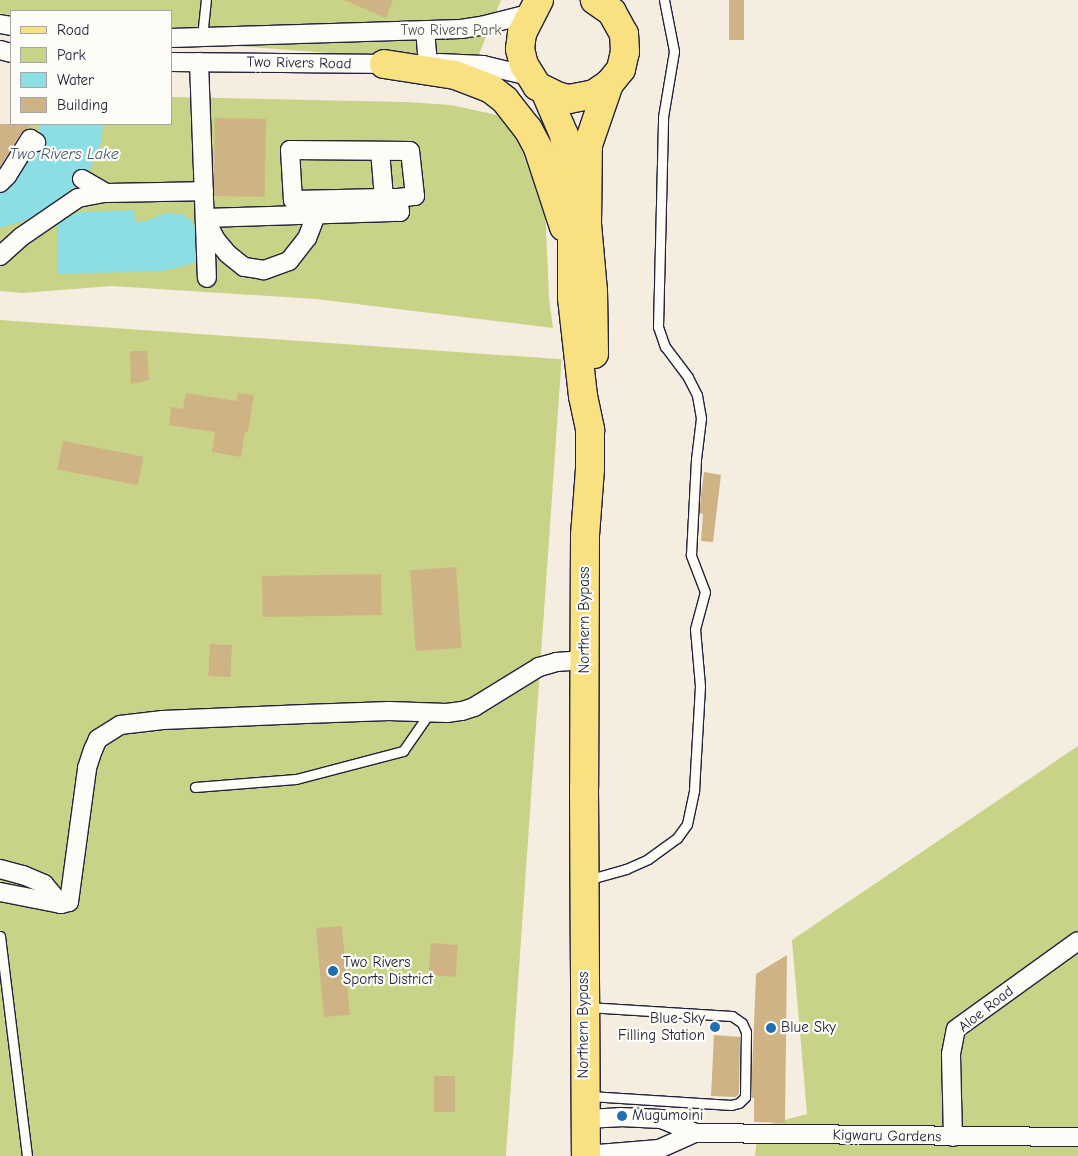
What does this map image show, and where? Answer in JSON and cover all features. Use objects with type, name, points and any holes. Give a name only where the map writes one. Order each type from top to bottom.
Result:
[{"type":"main road","points":[[537,84],[560,97],[578,98],[594,94],[609,84],[621,69],[625,52],[624,34],[612,12],[597,1]]},
{"type":"main road","name":"Northern Bypass","points":[[539,5],[522,33],[520,49],[564,135],[566,145],[572,184],[572,298],[577,350],[590,430],[590,469],[585,535],[584,1007],[586,1155]]},
{"type":"main road","points":[[384,64],[455,75],[491,89],[505,100],[528,129],[538,148],[571,253]]},
{"type":"main road","points":[[590,430],[596,397],[593,291],[587,224],[588,145],[609,84]]},
{"type":"street","name":"Two Rivers Road","points":[[172,38],[425,30],[481,26],[539,5]]},
{"type":"street","points":[[425,30],[428,64]]},
{"type":"street","points":[[204,37],[204,191],[207,278]]},
{"type":"street","name":"Two Rivers Road","points":[[172,62],[483,65],[537,84]]},
{"type":"street","points":[[0,182],[7,176],[30,139],[36,142]]},
{"type":"street","points":[[290,150],[380,151],[410,151],[415,196],[293,200],[290,150]]},
{"type":"street","points":[[205,218],[400,212],[391,198],[380,151]]},
{"type":"street","points":[[82,179],[106,193]]},
{"type":"street","points":[[0,256],[21,237],[78,198],[106,193],[204,191]]},
{"type":"street","points":[[205,218],[216,240],[227,253],[244,267],[264,270],[289,262],[307,238],[316,215]]},
{"type":"street","points":[[0,892],[67,904],[71,897],[92,750],[98,739],[114,728],[138,722],[163,720],[333,713],[447,713],[474,707],[539,667],[556,662],[585,660]]},
{"type":"street","points":[[0,869],[23,875],[44,884],[61,904]]},
{"type":"street","name":"Aloe Road","points":[[954,1137],[951,1054],[956,1029],[1078,941]]},
{"type":"street","name":"Kigwaru Gardens","points":[[585,1107],[620,1117],[661,1119],[696,1133],[1078,1137]]},
{"type":"street","name":"Kigwaru Gardens","points":[[586,1155],[660,1150],[696,1133]]},
{"type":"lane","points":[[204,37],[206,0]]},
{"type":"lane","points":[[585,881],[626,869],[648,859],[677,838],[687,824],[694,790],[700,686],[695,630],[705,592],[691,555],[696,459],[701,418],[697,396],[688,377],[665,347],[658,326],[663,117],[674,51],[664,0]]},
{"type":"lane","points":[[195,788],[296,779],[403,751],[430,712]]},
{"type":"lane","points":[[0,936],[27,1156]]},
{"type":"lane","points":[[584,1007],[732,1016],[742,1023],[746,1032],[745,1097],[739,1103],[731,1105],[585,1107]]},
{"type":"green space","name":"Two Rivers Park","points":[[0,0],[501,0],[475,64],[172,41],[172,10],[10,10],[10,15],[0,13]]},
{"type":"green space","points":[[172,97],[405,102],[451,105],[497,115],[522,139],[545,203],[549,299],[553,328],[316,299],[112,286],[22,293],[0,291],[0,176],[23,140],[30,125],[172,125]]},
{"type":"green space","points":[[0,320],[562,359],[506,1156],[0,1156]]},
{"type":"green space","points":[[1078,746],[1078,1156],[755,1156],[758,1127],[807,1114],[792,940]]},
{"type":"water","name":"Two Rivers Lake","points":[[39,125],[103,125],[101,143],[89,172],[39,216],[0,228],[0,191],[39,137]]},
{"type":"water","points":[[134,210],[135,222],[146,221],[166,213],[181,214],[191,220],[199,234],[201,251],[197,260],[191,264],[163,271],[58,274],[57,227],[60,220],[80,212]]},
{"type":"building","points":[[344,0],[393,0],[386,18]]},
{"type":"building","points":[[729,0],[744,0],[744,40],[729,40]]},
{"type":"building","points":[[215,118],[266,119],[265,197],[214,196]]},
{"type":"building","points":[[0,124],[30,125],[28,129],[21,133],[0,167]]},
{"type":"building","points":[[130,351],[147,351],[149,380],[131,384]]},
{"type":"building","points":[[186,393],[237,401],[238,393],[254,395],[248,432],[245,431],[241,457],[212,452],[215,432],[169,425],[171,407],[183,409]]},
{"type":"building","points":[[63,441],[143,457],[138,485],[57,469]]},
{"type":"building","points":[[704,472],[721,475],[713,542],[701,541],[703,514],[699,513]]},
{"type":"building","points":[[456,567],[462,648],[416,651],[410,570]]},
{"type":"building","points":[[381,574],[382,615],[263,617],[262,576]]},
{"type":"building","points":[[210,644],[232,645],[230,677],[208,676]]},
{"type":"building","name":"Two Rivers Sports District","points":[[342,926],[350,1015],[324,1017],[316,928]]},
{"type":"building","points":[[431,943],[458,945],[456,977],[429,975]]},
{"type":"building","points":[[787,955],[785,1123],[754,1122],[754,1098],[751,1098],[756,974]]},
{"type":"building","points":[[714,1035],[740,1037],[739,1094],[736,1097],[711,1096]]},
{"type":"building","points":[[434,1076],[455,1076],[455,1112],[434,1112]]},
{"type":"place","name":"Two Rivers Sports District","points":[[333,971]]},
{"type":"place","name":"Blue Sky Filling Station","points":[[715,1027]]},
{"type":"place","name":"Blue Sky","points":[[771,1028]]},
{"type":"place","name":"Mugumoini","points":[[622,1116]]}]
